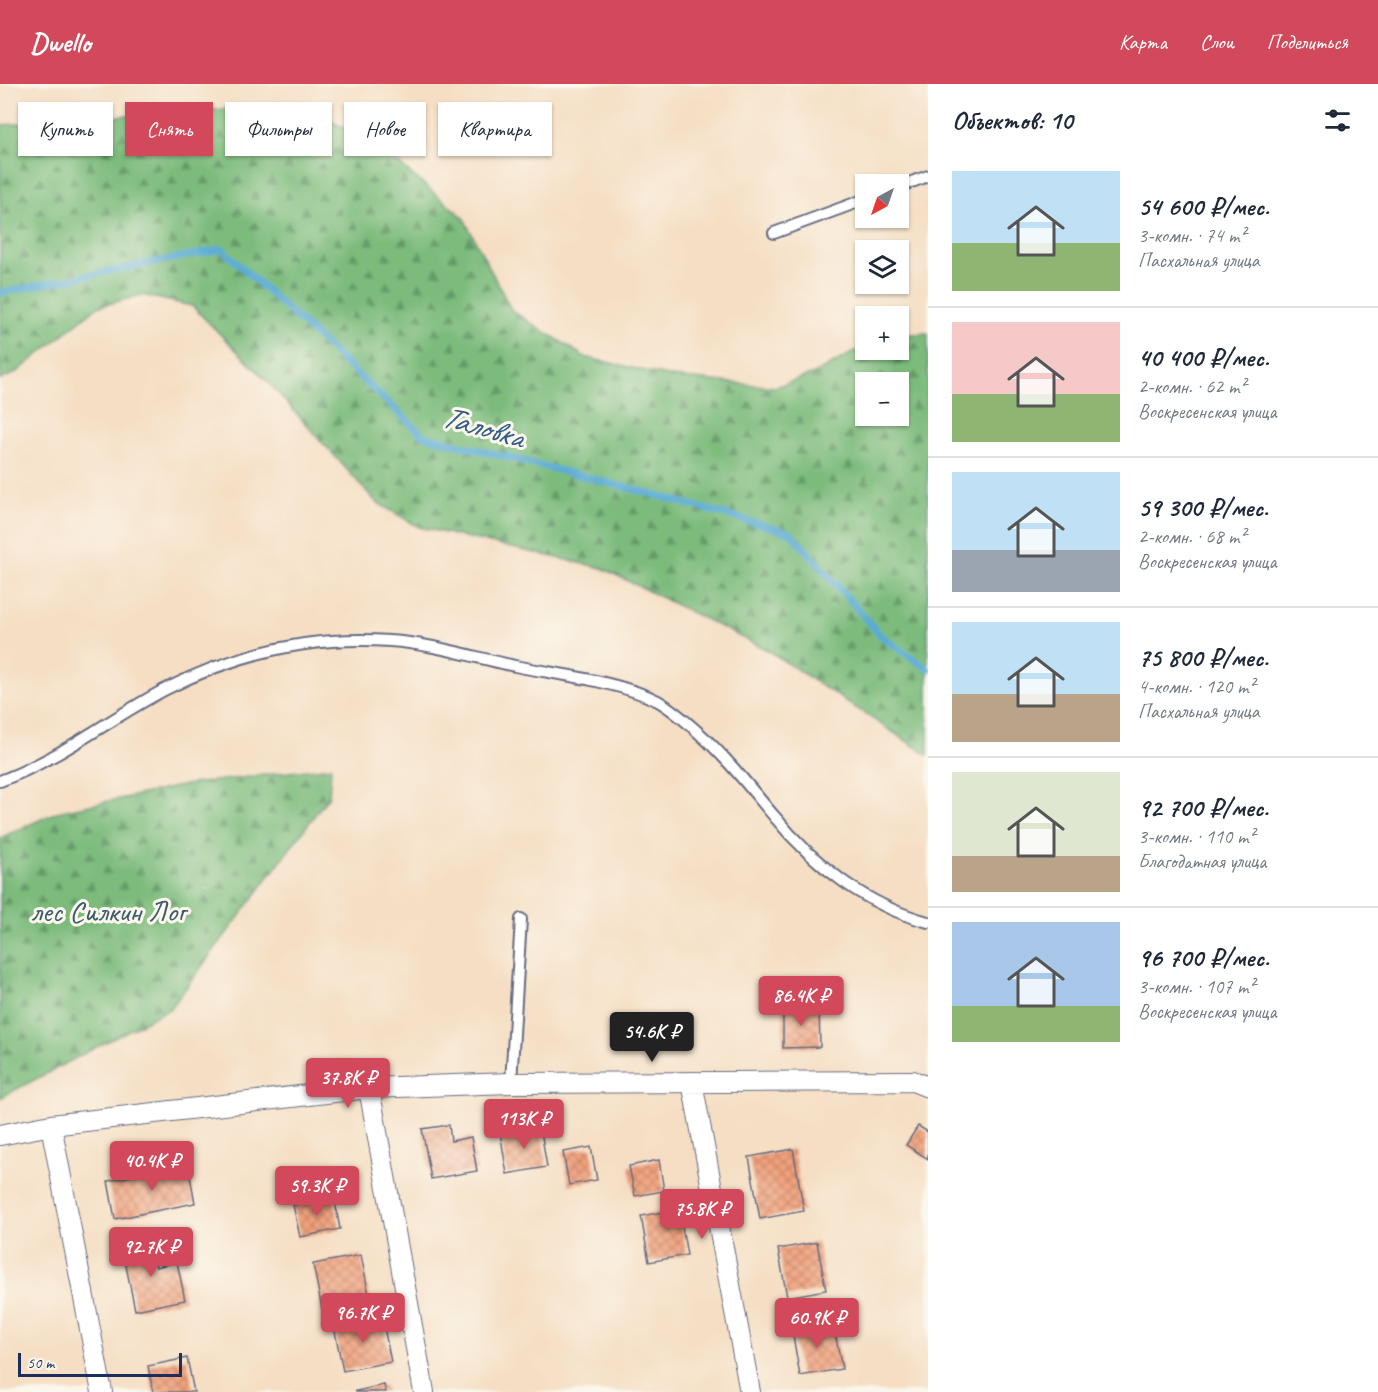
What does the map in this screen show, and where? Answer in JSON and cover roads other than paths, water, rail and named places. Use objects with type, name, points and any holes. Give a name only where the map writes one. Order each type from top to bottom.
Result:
[{"type":"street","points":[[692,1082],[750,1392]]},
{"type":"street","points":[[0,1135],[51,1125],[369,1088],[511,1083],[692,1082],[913,1082],[928,1087]]},
{"type":"street","points":[[369,1088],[424,1392]]},
{"type":"street","points":[[51,1125],[102,1392]]},
{"type":"lane","points":[[909,183],[928,176]]},
{"type":"lane","points":[[774,233],[855,203]]},
{"type":"lane","points":[[0,781],[69,747],[166,689],[247,654],[317,641],[392,641],[600,682],[659,702],[699,734],[742,777],[775,818],[817,862],[859,892],[898,914],[928,922]]},
{"type":"lane","points":[[511,1083],[521,919]]},
{"type":"waterway","name":"Таловка","points":[[0,293],[222,249],[424,436],[644,492],[791,533],[881,636],[928,669]]},
{"type":"park label","name":"лес Силкин Лог","points":[[108,911]]}]
